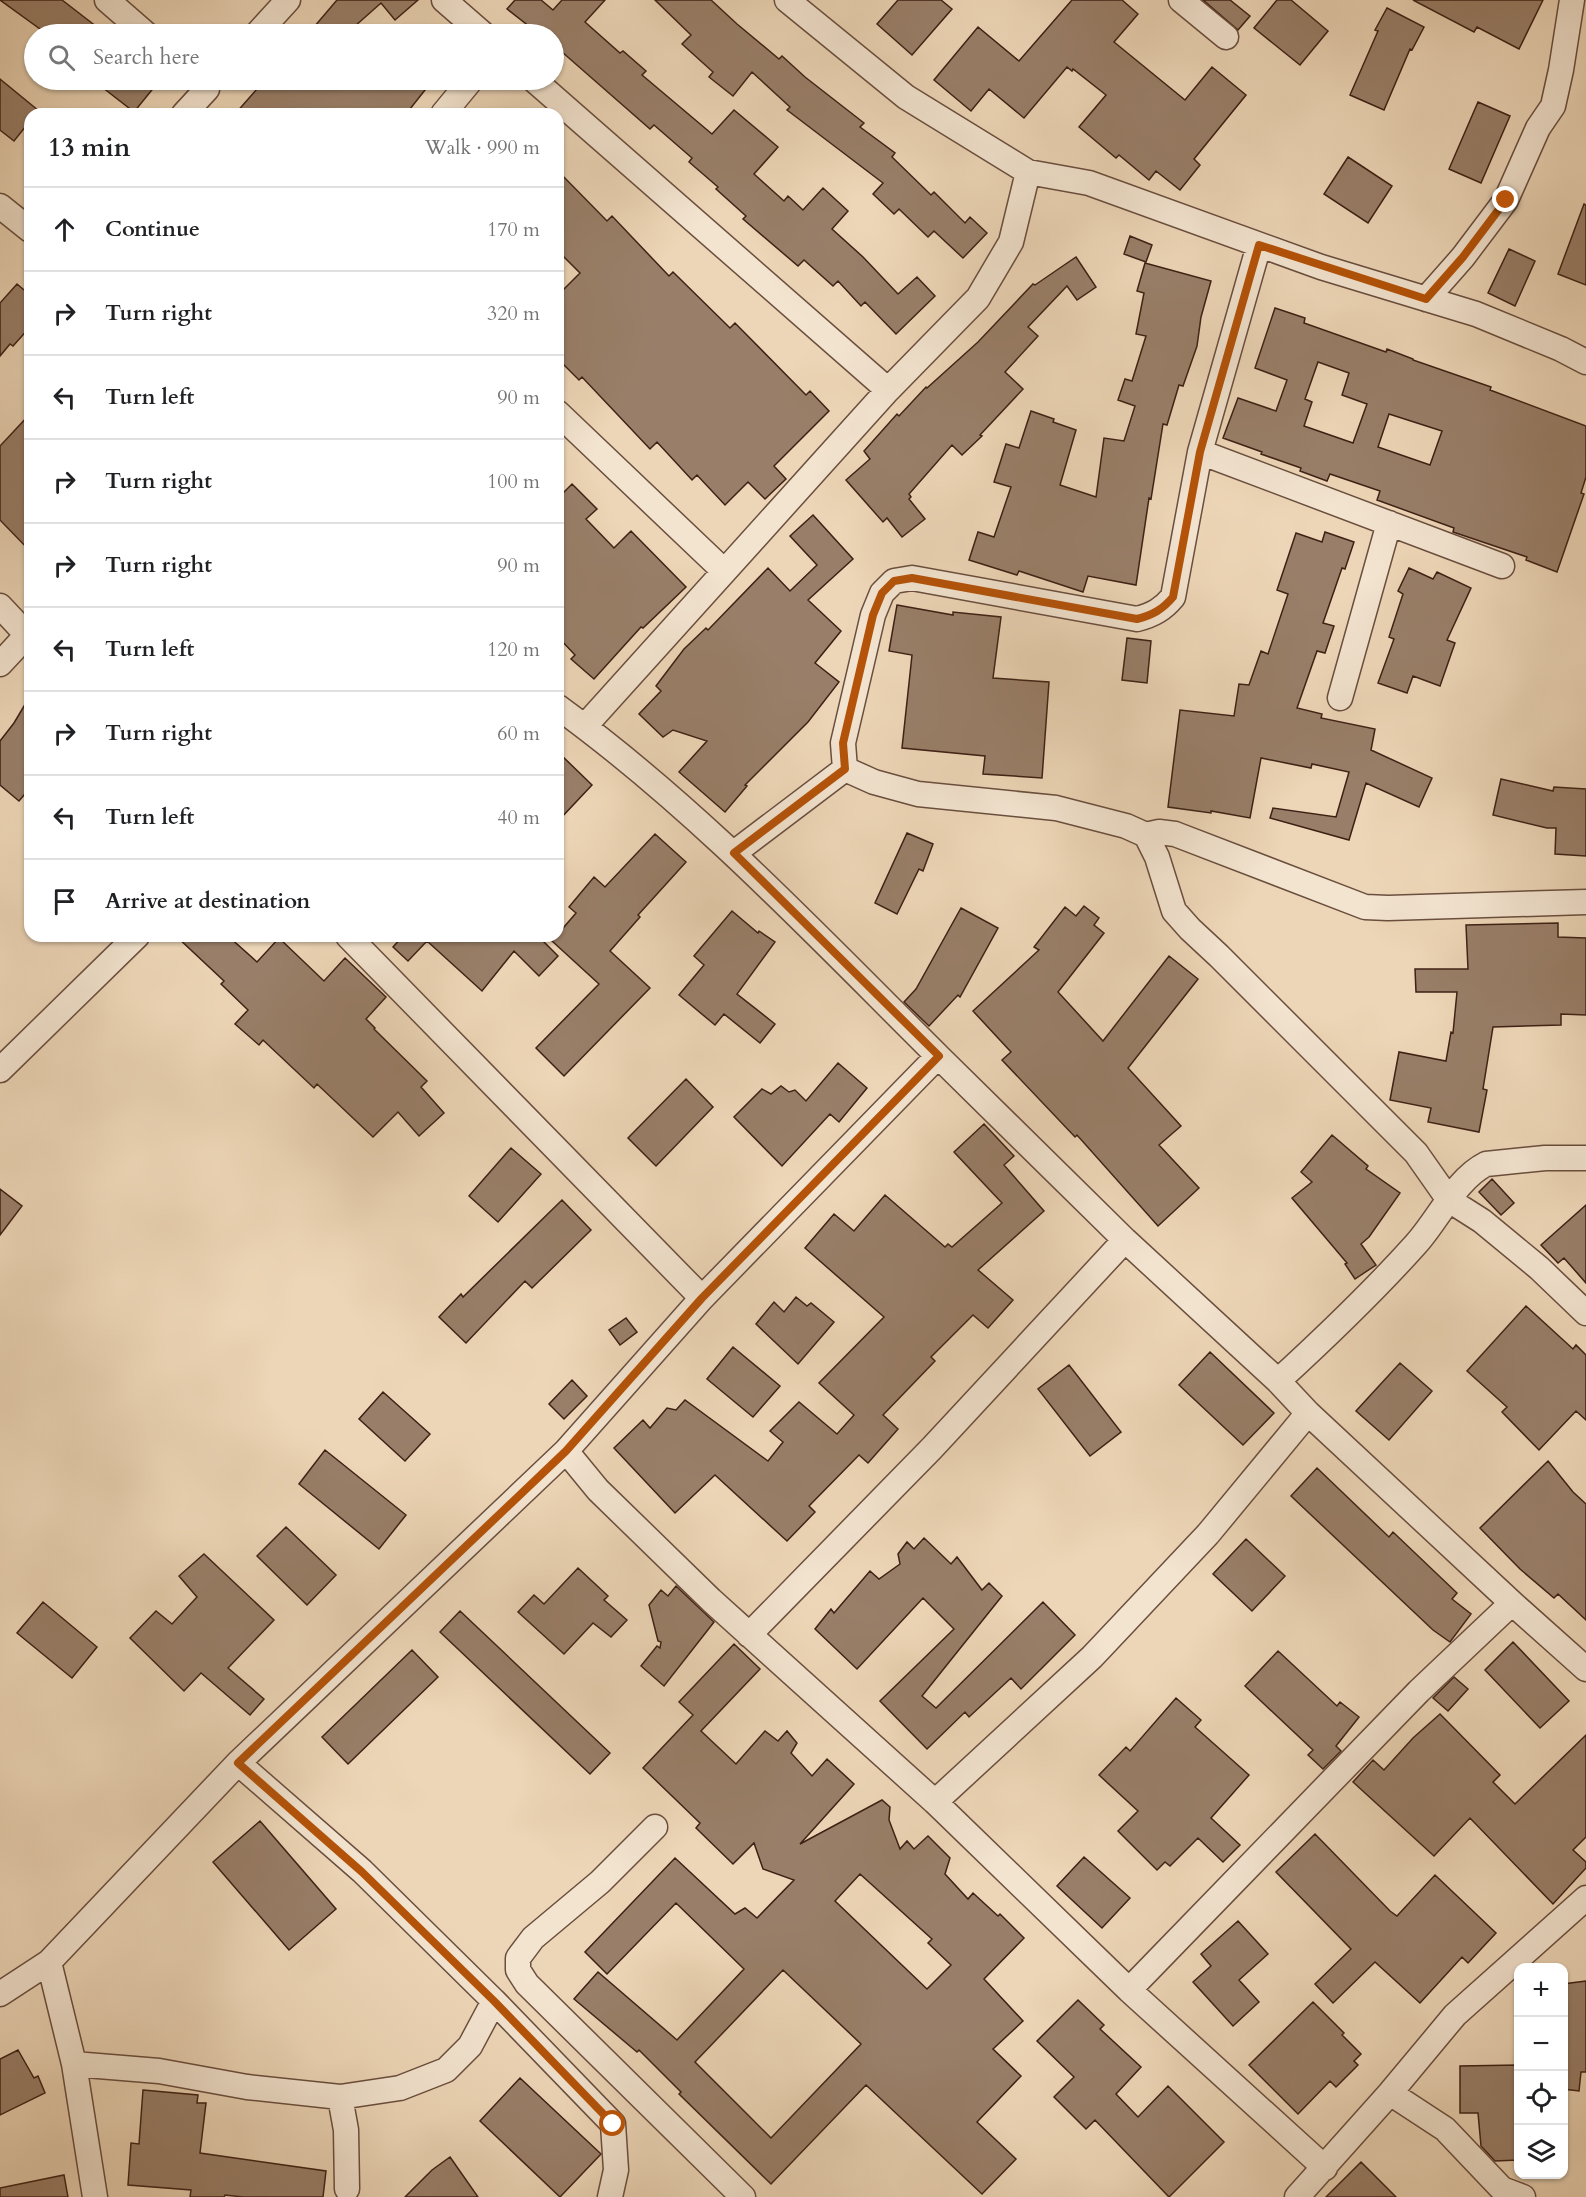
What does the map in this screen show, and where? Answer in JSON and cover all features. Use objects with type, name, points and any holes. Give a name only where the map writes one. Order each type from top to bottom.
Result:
[{"type":"street","points":[[107,0],[135,24]]},
{"type":"street","points":[[266,24],[288,0]]},
{"type":"street","points":[[444,0],[472,24]]},
{"type":"street","points":[[1181,0],[1226,37]]},
{"type":"street","points":[[1426,299],[1463,257],[1506,200],[1538,128],[1553,106],[1562,70],[1572,0]]},
{"type":"street","points":[[795,2],[906,97],[1028,172],[1089,183],[1259,245],[1476,314],[1561,349],[1586,362]]},
{"type":"street","points":[[188,108],[201,90]]},
{"type":"street","points":[[448,108],[463,90]]},
{"type":"street","points":[[545,90],[888,390]]},
{"type":"street","points":[[585,726],[888,390],[978,298],[1011,242],[1028,172]]},
{"type":"street","points":[[0,206],[24,225]]},
{"type":"street","points":[[845,769],[843,743],[873,615],[882,593],[894,581],[912,578],[1137,619],[1147,617],[1164,608],[1173,597],[1200,452],[1259,245]]},
{"type":"street","points":[[564,419],[724,571]]},
{"type":"street","points":[[1200,452],[1502,566]]},
{"type":"street","points":[[1340,698],[1389,524]]},
{"type":"street","points":[[0,606],[24,633]]},
{"type":"street","points":[[0,664],[24,641]]},
{"type":"street","points":[[564,711],[585,726],[734,853],[1125,1240],[1278,1381],[1308,1413],[1512,1603],[1586,1669]]},
{"type":"street","points":[[845,769],[874,782],[918,794],[1056,807],[1126,826],[1146,835],[1159,832],[1175,834],[1365,907],[1586,902]]},
{"type":"street","points":[[734,853],[845,769]]},
{"type":"street","points":[[1146,835],[1157,857],[1174,911],[1190,929],[1220,956],[1416,1153],[1449,1200],[1482,1221],[1539,1268],[1586,1313]]},
{"type":"street","points":[[0,1070],[131,942]]},
{"type":"street","points":[[354,942],[702,1298]]},
{"type":"street","points":[[0,1994],[49,1962],[238,1763],[566,1451],[702,1298],[939,1056]]},
{"type":"street","points":[[1278,1381],[1329,1334],[1418,1242],[1468,1177],[1486,1164],[1545,1158],[1586,1158]]},
{"type":"street","points":[[749,1635],[932,1448],[1125,1240]]},
{"type":"street","points":[[935,1802],[1100,1648],[1208,1534],[1308,1413]]},
{"type":"street","points":[[566,1451],[598,1490],[711,1600],[935,1802],[1129,1990],[1325,2168]]},
{"type":"street","points":[[1129,1990],[1419,1691],[1512,1603]]},
{"type":"street","points":[[238,1763],[362,1872],[494,2001],[613,2124],[616,2170],[610,2197]]},
{"type":"street","points":[[655,1827],[600,1882],[533,1938],[518,1958],[518,1970],[527,1984],[743,2197]]},
{"type":"street","points":[[1297,2197],[1325,2168],[1455,2015],[1586,1898]]},
{"type":"street","points":[[49,1962],[74,2064],[95,2197]]},
{"type":"street","points":[[74,2064],[159,2071],[247,2087],[340,2097],[400,2088],[446,2070],[470,2046],[494,2001]]},
{"type":"street","points":[[1390,2093],[1444,2129],[1502,2189],[1523,2197]]},
{"type":"street","points":[[340,2097],[346,2130],[347,2189]]},
{"type":"building","points":[[0,0],[62,0],[93,24],[33,24]]},
{"type":"building","points":[[337,0],[418,0],[395,20],[381,3],[357,24],[317,24]]},
{"type":"building","points":[[515,0],[541,0],[553,10],[562,0],[605,0],[585,22],[620,53],[623,51],[646,71],[642,75],[712,134],[734,110],[778,147],[754,174],[784,201],[788,196],[803,210],[823,188],[848,211],[832,229],[863,257],[898,294],[917,277],[935,296],[896,334],[865,302],[861,306],[838,281],[833,286],[804,260],[798,266],[743,219],[746,216],[689,162],[692,158],[654,125],[650,129],[564,54],[564,24],[526,24],[507,9]]},
{"type":"building","points":[[655,0],[711,0],[779,59],[782,56],[864,123],[860,127],[895,153],[892,157],[931,195],[934,192],[965,223],[970,217],[987,233],[963,258],[934,231],[928,237],[899,209],[894,214],[873,194],[883,183],[787,110],[790,107],[752,72],[733,96],[709,77],[713,72],[682,44],[691,35]]},
{"type":"building","points":[[898,0],[941,0],[952,9],[912,55],[877,24]]},
{"type":"building","points":[[1072,0],[1122,0],[1138,14],[1114,42],[1185,100],[1212,67],[1246,95],[1194,159],[1200,165],[1180,190],[1156,171],[1149,180],[1119,155],[1116,158],[1079,127],[1106,95],[1073,69],[1072,71],[1067,67],[1024,118],[989,89],[971,111],[934,80],[978,27],[1019,61]]},
{"type":"building","points":[[1203,0],[1230,0],[1250,16],[1238,30]]},
{"type":"building","points":[[1277,0],[1291,0],[1328,31],[1300,65],[1254,28]]},
{"type":"building","points":[[1413,0],[1543,0],[1519,49],[1477,27],[1474,32]]},
{"type":"building","points":[[1387,8],[1424,27],[1412,50],[1410,49],[1384,110],[1350,95],[1378,31],[1375,30]]},
{"type":"building","points":[[0,79],[35,108],[24,108],[24,128],[14,141],[0,130]]},
{"type":"building","points":[[106,90],[152,90],[137,108],[129,108]]},
{"type":"building","points":[[256,90],[425,90],[411,108],[240,108]]},
{"type":"building","points":[[1478,102],[1510,116],[1481,183],[1449,169]]},
{"type":"building","points":[[1348,157],[1392,186],[1368,223],[1324,194]]},
{"type":"building","points":[[564,177],[607,221],[612,216],[669,276],[673,272],[730,328],[735,323],[806,395],[810,391],[829,411],[774,466],[786,479],[765,499],[748,482],[725,505],[697,475],[692,480],[657,442],[650,449],[582,377],[579,380],[564,365],[564,289],[580,273],[564,257]]},
{"type":"building","points":[[1584,204],[1586,205],[1586,285],[1558,274]]},
{"type":"building","points":[[1130,236],[1152,245],[1146,262],[1124,254]]},
{"type":"building","points":[[1509,249],[1535,261],[1515,306],[1488,293]]},
{"type":"building","points":[[1076,257],[1096,287],[1077,300],[1067,286],[1028,327],[1038,336],[1005,372],[1023,389],[962,455],[952,445],[909,494],[911,497],[909,499],[925,519],[902,537],[887,518],[883,522],[846,480],[870,459],[864,451],[897,414],[899,416],[926,387],[978,342],[1033,284],[1035,285]]},
{"type":"building","points":[[1145,263],[1211,281],[1201,317],[1197,346],[1183,386],[1179,385],[1167,425],[1163,424],[1136,585],[1088,576],[1083,592],[1019,571],[1017,575],[969,560],[978,532],[994,537],[1011,487],[994,482],[1006,444],[1019,448],[1031,411],[1076,430],[1060,485],[1096,497],[1104,438],[1124,441],[1135,406],[1118,400],[1125,379],[1132,381],[1146,336],[1136,334],[1144,293],[1137,291]]},
{"type":"building","points":[[17,284],[24,290],[24,334],[13,346],[10,344],[0,356],[0,303]]},
{"type":"building","points":[[1275,308],[1305,318],[1304,323],[1386,352],[1387,349],[1491,387],[1490,390],[1586,426],[1586,477],[1581,493],[1584,494],[1557,572],[1526,560],[1527,557],[1453,532],[1454,528],[1377,500],[1380,491],[1330,474],[1327,481],[1300,471],[1301,468],[1223,438],[1238,398],[1276,411],[1287,380],[1255,368]],"holes":[[[1318,362],[1349,373],[1342,395],[1367,404],[1353,443],[1304,426],[1312,402],[1305,399]],[[1389,414],[1442,431],[1430,465],[1378,447]]]},
{"type":"building","points":[[24,420],[24,545],[0,520],[0,446]]},
{"type":"building","points":[[572,484],[597,509],[586,519],[614,548],[631,531],[686,587],[643,628],[641,627],[594,679],[571,659],[575,655],[564,643],[564,492]]},
{"type":"building","points":[[813,515],[853,559],[808,600],[841,631],[815,663],[839,682],[808,722],[745,785],[747,786],[725,812],[679,772],[707,741],[673,730],[663,737],[639,714],[661,691],[656,686],[684,649],[706,628],[708,630],[768,568],[790,591],[817,565],[790,536]]},
{"type":"building","points":[[1325,532],[1354,542],[1345,569],[1342,568],[1323,623],[1334,626],[1325,653],[1317,651],[1297,708],[1322,714],[1321,718],[1375,729],[1371,750],[1432,778],[1419,807],[1366,783],[1349,840],[1270,818],[1273,808],[1336,817],[1349,772],[1312,764],[1311,768],[1261,758],[1250,818],[1168,807],[1180,710],[1234,716],[1239,684],[1249,685],[1261,651],[1268,654],[1288,594],[1277,590],[1296,533],[1322,542]]},
{"type":"building","points":[[1409,568],[1433,579],[1437,572],[1471,588],[1447,640],[1455,643],[1440,686],[1413,676],[1407,693],[1378,683],[1394,639],[1389,637],[1403,594],[1398,591]]},
{"type":"building","points":[[897,605],[953,615],[953,612],[1001,617],[993,678],[1049,682],[1042,778],[983,774],[985,756],[902,748],[912,655],[889,651]]},
{"type":"building","points":[[1127,638],[1151,641],[1147,683],[1122,680]]},
{"type":"building","points":[[24,706],[24,795],[19,801],[0,785],[0,741]]},
{"type":"building","points":[[564,758],[592,785],[564,815]]},
{"type":"building","points":[[1501,779],[1553,791],[1554,787],[1586,789],[1586,856],[1555,854],[1556,828],[1547,828],[1493,815]]},
{"type":"building","points":[[907,833],[933,844],[923,871],[919,869],[897,914],[875,903]]},
{"type":"building","points":[[655,834],[686,862],[638,915],[640,917],[610,951],[650,988],[564,1076],[536,1048],[599,984],[553,942],[564,942],[564,927],[576,913],[569,907],[594,877],[605,887]]},
{"type":"building","points":[[1084,906],[1099,918],[1094,925],[1104,933],[1058,992],[1103,1041],[1169,956],[1198,979],[1128,1068],[1181,1126],[1159,1145],[1199,1188],[1158,1226],[1077,1135],[1075,1137],[1002,1060],[1011,1052],[973,1011],[1039,950],[1034,947],[1065,907],[1076,916]]},
{"type":"building","points":[[961,908],[998,928],[960,997],[958,995],[929,1026],[904,1002],[916,989]]},
{"type":"building","points":[[732,911],[758,933],[759,931],[775,942],[737,994],[775,1024],[760,1043],[724,1014],[715,1025],[679,995],[704,965],[694,956]]},
{"type":"building","points":[[1558,923],[1558,937],[1586,938],[1586,1015],[1561,1014],[1561,1025],[1493,1027],[1483,1089],[1487,1090],[1479,1132],[1428,1122],[1431,1108],[1390,1100],[1399,1052],[1446,1061],[1451,1032],[1453,1033],[1457,992],[1416,992],[1415,969],[1468,969],[1466,925]]},
{"type":"building","points":[[182,942],[235,942],[257,962],[275,942],[283,942],[324,981],[345,958],[386,997],[366,1019],[427,1081],[421,1087],[444,1113],[419,1136],[398,1112],[373,1137],[317,1084],[314,1088],[263,1040],[259,1045],[235,1024],[248,1010],[221,984],[224,981]]},
{"type":"building","points":[[398,942],[426,942],[408,961],[393,947]]},
{"type":"building","points":[[428,942],[544,942],[558,956],[539,976],[514,951],[482,991]]},
{"type":"building","points":[[838,1063],[867,1088],[839,1122],[830,1114],[782,1166],[734,1117],[762,1089],[771,1094],[781,1086],[789,1092],[795,1090],[806,1101]]},
{"type":"building","points":[[686,1079],[713,1107],[656,1166],[628,1138]]},
{"type":"building","points":[[984,1124],[1014,1156],[1004,1165],[1044,1211],[978,1270],[1013,1300],[988,1328],[973,1315],[931,1357],[935,1361],[883,1415],[898,1429],[868,1463],[859,1455],[809,1506],[815,1512],[787,1541],[715,1475],[675,1513],[614,1448],[643,1420],[650,1428],[667,1408],[676,1410],[685,1400],[768,1461],[783,1442],[770,1431],[799,1402],[837,1434],[854,1415],[819,1383],[884,1317],[805,1248],[834,1214],[854,1231],[885,1195],[945,1247],[948,1244],[952,1247],[1002,1203],[954,1152]]},
{"type":"building","points":[[1332,1135],[1368,1166],[1366,1169],[1400,1193],[1369,1237],[1361,1244],[1376,1265],[1355,1279],[1345,1264],[1347,1263],[1292,1198],[1312,1182],[1301,1172]]},
{"type":"building","points":[[511,1148],[541,1174],[498,1222],[469,1196]]},
{"type":"building","points":[[1492,1179],[1514,1203],[1501,1215],[1479,1192]]},
{"type":"building","points":[[0,1189],[22,1206],[0,1235]]},
{"type":"building","points":[[562,1200],[591,1230],[532,1288],[525,1281],[466,1343],[439,1317],[461,1294],[463,1297]]},
{"type":"building","points":[[1586,1205],[1586,1283],[1564,1258],[1558,1263],[1541,1245]]},
{"type":"building","points":[[796,1297],[807,1306],[811,1303],[834,1322],[798,1364],[756,1324],[774,1302],[784,1312]]},
{"type":"building","points":[[1526,1306],[1573,1349],[1576,1345],[1586,1355],[1586,1420],[1576,1411],[1539,1450],[1502,1412],[1507,1407],[1467,1371]]},
{"type":"building","points":[[626,1318],[637,1332],[620,1345],[609,1330]]},
{"type":"building","points":[[733,1347],[780,1386],[753,1417],[707,1379]]},
{"type":"building","points":[[1210,1352],[1274,1413],[1243,1445],[1179,1385]]},
{"type":"building","points":[[1400,1363],[1432,1391],[1389,1440],[1356,1411]]},
{"type":"building","points":[[1069,1365],[1121,1432],[1090,1456],[1038,1389]]},
{"type":"building","points":[[572,1380],[587,1396],[564,1419],[549,1404]]},
{"type":"building","points":[[383,1392],[430,1434],[405,1461],[359,1419]]},
{"type":"building","points":[[325,1450],[406,1515],[379,1549],[299,1484]]},
{"type":"building","points":[[1548,1461],[1586,1504],[1586,1620],[1558,1594],[1554,1598],[1520,1569],[1480,1528]]},
{"type":"building","points":[[1317,1468],[1389,1537],[1393,1532],[1457,1593],[1452,1599],[1471,1614],[1450,1642],[1433,1630],[1291,1496]]},
{"type":"building","points":[[286,1527],[336,1575],[307,1605],[257,1556]]},
{"type":"building","points":[[924,1538],[951,1564],[957,1557],[982,1590],[989,1583],[1002,1596],[922,1696],[936,1708],[1043,1602],[1075,1635],[1021,1689],[1011,1678],[969,1717],[965,1712],[927,1749],[880,1701],[954,1629],[923,1598],[857,1669],[815,1629],[831,1609],[834,1613],[870,1571],[879,1579],[900,1564],[898,1554],[907,1542],[914,1549]]},
{"type":"building","points":[[1246,1539],[1285,1576],[1252,1611],[1213,1574]]},
{"type":"building","points":[[204,1554],[274,1620],[228,1668],[264,1699],[250,1715],[201,1673],[184,1691],[130,1638],[156,1611],[172,1624],[197,1597],[179,1576]]},
{"type":"building","points":[[578,1568],[608,1596],[604,1600],[627,1620],[611,1637],[593,1623],[564,1654],[518,1612],[534,1595],[544,1604]]},
{"type":"building","points":[[676,1586],[714,1622],[664,1686],[641,1666],[657,1646],[660,1648],[661,1642],[658,1641],[649,1605],[661,1590],[668,1596]]},
{"type":"building","points":[[43,1602],[97,1647],[72,1678],[17,1633]]},
{"type":"building","points":[[460,1611],[610,1753],[590,1774],[440,1632]]},
{"type":"building","points":[[1513,1642],[1569,1701],[1540,1728],[1485,1670]]},
{"type":"building","points":[[734,1644],[760,1669],[701,1731],[736,1764],[765,1731],[778,1741],[787,1731],[797,1743],[791,1753],[812,1776],[827,1759],[854,1784],[800,1844],[882,1800],[890,1807],[889,1820],[900,1849],[907,1841],[914,1849],[928,1836],[950,1858],[945,1874],[968,1899],[973,1893],[998,1916],[1000,1914],[1024,1938],[984,1979],[1023,2021],[993,2049],[1021,2076],[977,2122],[1016,2159],[982,2194],[866,2085],[771,2184],[679,2094],[681,2092],[639,2050],[637,2052],[574,1999],[598,1972],[677,2040],[744,1969],[676,1903],[607,1974],[585,1952],[675,1858],[735,1914],[745,1908],[757,1918],[794,1880],[763,1869],[754,1843],[733,1864],[696,1828],[700,1823],[643,1768],[693,1715],[679,1702]],"holes":[[[860,1874],[932,1939],[928,1943],[951,1965],[927,1989],[835,1901]],[[783,1970],[861,2044],[771,2138],[695,2062]]]},
{"type":"building","points":[[412,1650],[438,1677],[348,1764],[322,1737]]},
{"type":"building","points":[[1278,1651],[1337,1706],[1340,1702],[1359,1717],[1336,1746],[1341,1751],[1323,1769],[1308,1755],[1313,1750],[1245,1686]]},
{"type":"building","points":[[1454,1677],[1468,1689],[1448,1711],[1433,1698]]},
{"type":"building","points":[[1176,1698],[1201,1720],[1195,1727],[1249,1775],[1211,1818],[1240,1845],[1223,1862],[1198,1838],[1170,1866],[1165,1862],[1157,1870],[1118,1831],[1138,1811],[1099,1775],[1126,1747],[1130,1751]]},
{"type":"building","points":[[1440,1714],[1500,1775],[1493,1782],[1515,1804],[1586,1735],[1586,1837],[1573,1850],[1586,1862],[1586,1868],[1553,1904],[1470,1818],[1434,1856],[1353,1782],[1373,1760],[1384,1770],[1413,1738]]},
{"type":"building","points":[[260,1821],[336,1909],[289,1950],[213,1862]]},
{"type":"building","points":[[1315,1834],[1397,1916],[1435,1875],[1496,1933],[1468,1963],[1462,1957],[1420,2003],[1375,1962],[1333,2003],[1315,1984],[1351,1949],[1276,1872]]},
{"type":"building","points":[[1084,1857],[1130,1898],[1102,1928],[1057,1886]]},
{"type":"building","points":[[1238,1921],[1268,1954],[1239,1980],[1259,2002],[1233,2026],[1193,1982],[1211,1966],[1201,1954]]},
{"type":"building","points":[[1586,1981],[1586,2072],[1581,2072],[1579,2091],[1568,2090],[1568,1983]]},
{"type":"building","points":[[1078,2000],[1104,2025],[1100,2029],[1141,2067],[1116,2094],[1138,2117],[1168,2086],[1224,2142],[1169,2197],[1095,2120],[1086,2129],[1054,2097],[1074,2077],[1037,2041]]},
{"type":"building","points":[[1313,2002],[1361,2054],[1354,2061],[1358,2065],[1336,2087],[1330,2081],[1298,2114],[1249,2065]]},
{"type":"building","points":[[18,2050],[34,2078],[38,2076],[45,2093],[0,2115],[0,2059]]},
{"type":"building","points":[[1514,2065],[1514,2160],[1495,2161],[1481,2146],[1478,2113],[1460,2113],[1460,2066]]},
{"type":"building","points":[[520,2078],[601,2154],[560,2197],[480,2121]]},
{"type":"building","points":[[143,2090],[198,2095],[197,2103],[206,2103],[200,2153],[326,2171],[323,2197],[225,2195],[224,2197],[190,2197],[191,2190],[128,2185],[131,2143],[139,2144]]},
{"type":"building","points":[[450,2157],[478,2197],[405,2197],[432,2170]]},
{"type":"building","points":[[1361,2162],[1396,2197],[1326,2197]]},
{"type":"building","points":[[64,2175],[68,2197],[0,2197],[0,2188]]},
{"type":"route","points":[[613,2124],[494,2001],[362,1872],[238,1763],[566,1451],[702,1298],[939,1056],[734,853],[845,769],[843,743],[873,615],[882,593],[894,581],[912,578],[1137,619],[1147,617],[1164,608],[1173,597],[1200,452],[1259,245],[1321,267],[1426,299],[1463,257],[1506,200]]}]
